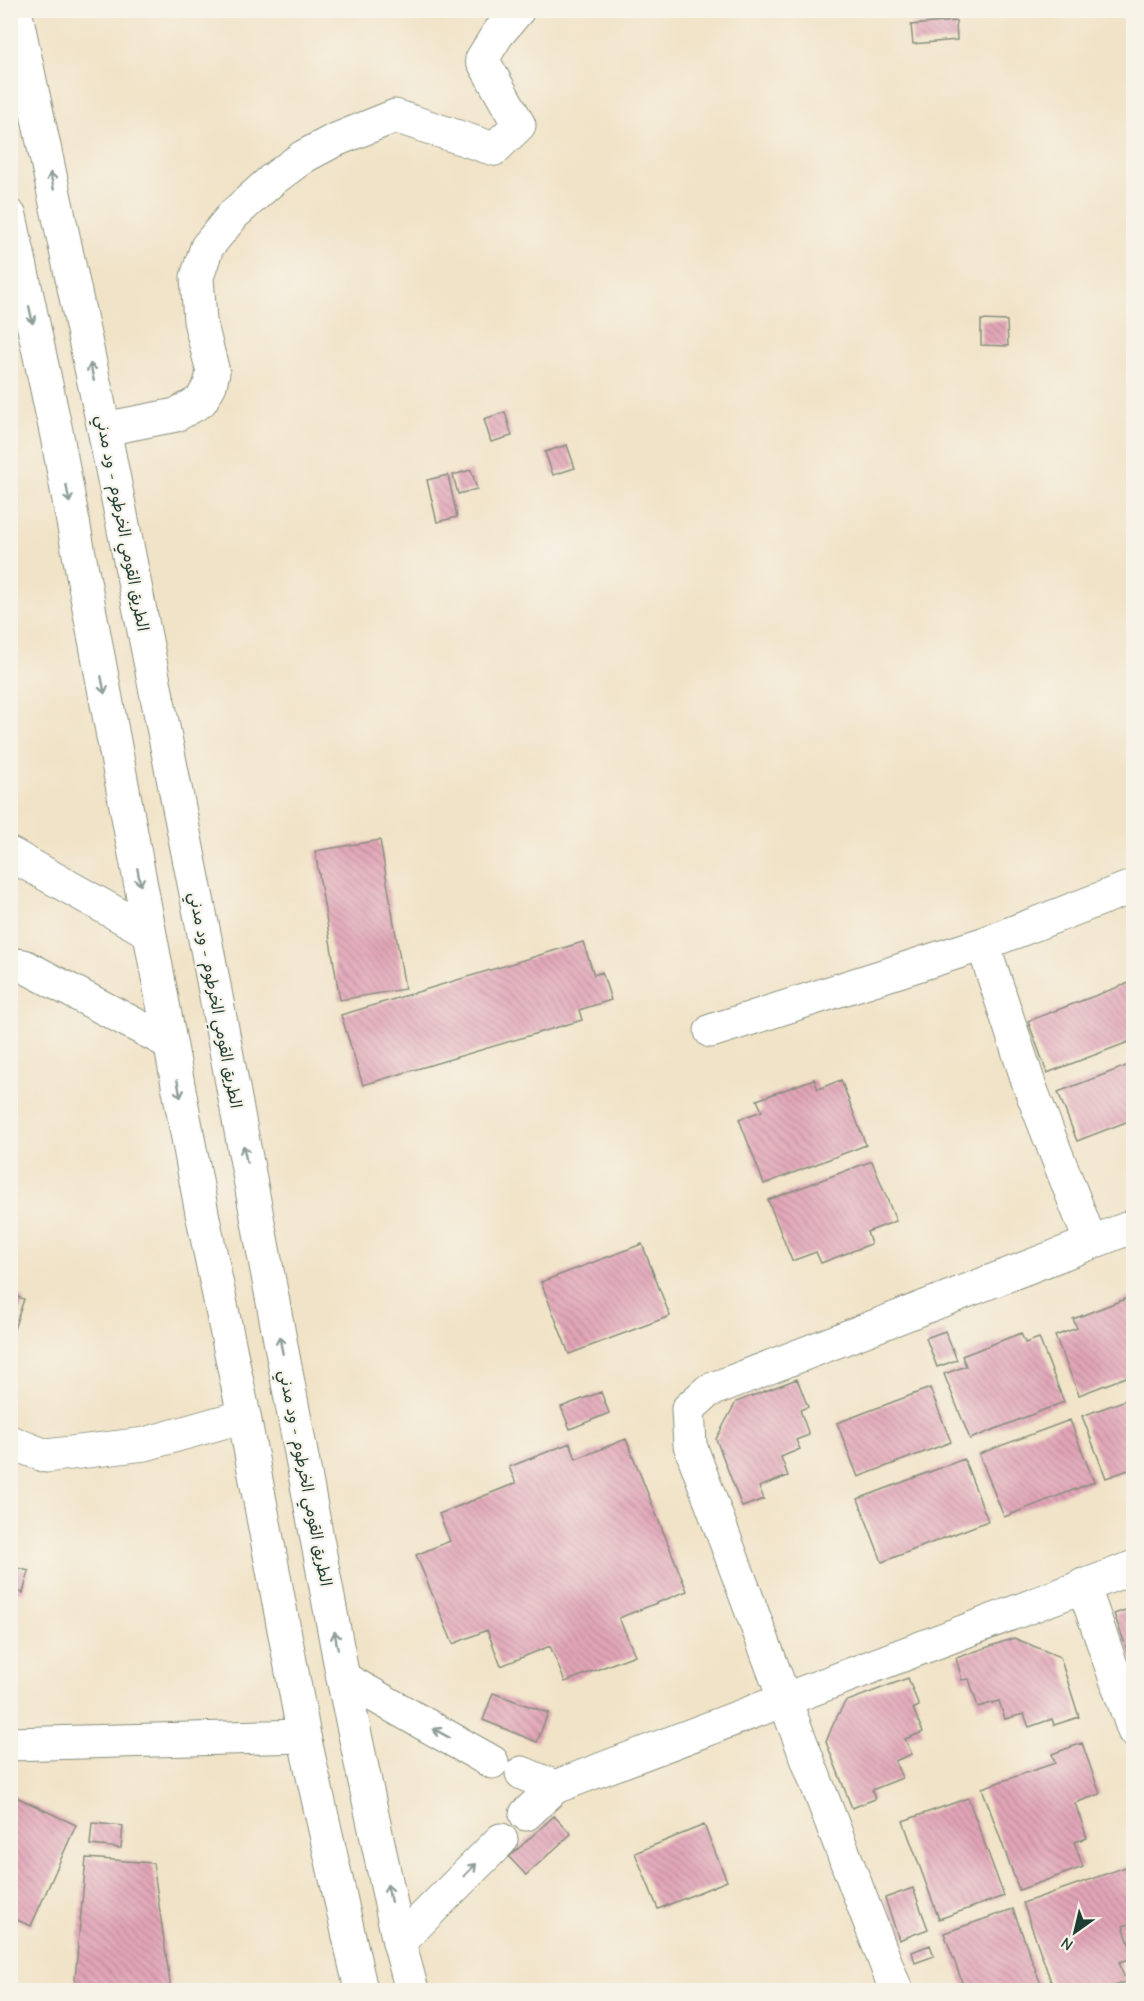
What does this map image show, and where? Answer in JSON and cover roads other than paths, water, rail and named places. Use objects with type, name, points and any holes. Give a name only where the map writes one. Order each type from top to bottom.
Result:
[{"type":"main road","name":"الطريق القومي الخرطوم - ود مدني","points":[[15,10],[104,429],[209,959],[343,1678],[399,1942],[412,1990]]},
{"type":"main road","points":[[104,429],[176,415],[201,401],[210,385],[213,372],[200,321],[197,277],[207,247],[234,214],[272,180],[303,157],[333,141],[395,116],[494,149],[519,125],[482,59],[497,35],[518,10]]},
{"type":"main road","points":[[10,216],[57,436],[170,1043],[244,1416],[304,1736],[361,1990]]},
{"type":"main road","points":[[10,854],[149,932]]},
{"type":"main road","points":[[711,1031],[983,944],[1134,886]]},
{"type":"main road","points":[[983,944],[1030,1087],[1091,1243]]},
{"type":"main road","points":[[10,964],[24,966],[170,1043]]},
{"type":"main road","points":[[896,1990],[690,1445],[688,1409],[708,1391],[1134,1226]]},
{"type":"main road","points":[[10,1442],[46,1456],[145,1444],[244,1416]]},
{"type":"main road","points":[[526,1814],[555,1787],[1134,1567]]},
{"type":"main road","points":[[1083,1585],[1134,1731]]},
{"type":"main road","points":[[343,1678],[492,1762]]},
{"type":"main road","points":[[10,1744],[304,1736]]},
{"type":"main road","points":[[522,1773],[555,1787]]},
{"type":"main road","points":[[399,1942],[501,1840]]}]
